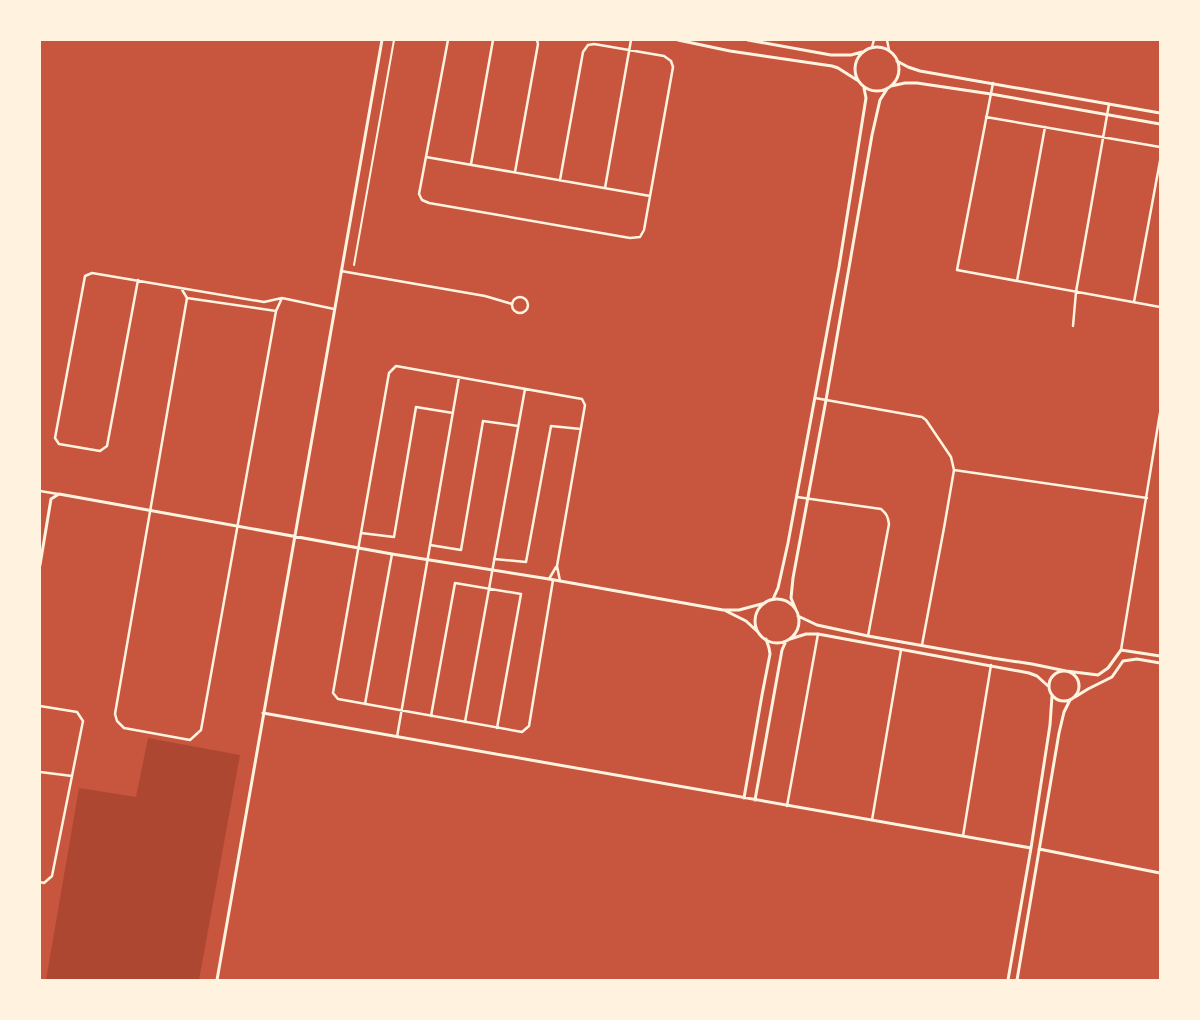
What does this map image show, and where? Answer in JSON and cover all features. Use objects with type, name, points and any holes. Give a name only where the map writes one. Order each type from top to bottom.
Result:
[{"type":"street","points":[[216,980],[382,40]]},
{"type":"street","points":[[354,265],[394,40]]},
{"type":"street","points":[[448,40],[419,194],[422,200],[429,203],[630,238],[640,237],[644,230],[673,67],[671,61],[664,56],[594,44],[588,45],[583,52],[560,180]]},
{"type":"street","points":[[471,164],[493,40]]},
{"type":"street","points":[[515,172],[538,44],[537,40]]},
{"type":"street","points":[[605,188],[632,40]]},
{"type":"street","points":[[678,40],[730,51],[832,66],[857,80],[864,88],[866,98],[839,267],[797,497],[778,588],[773,600]]},
{"type":"street","points":[[748,40],[832,55],[851,55],[872,47],[883,48],[889,50],[894,55],[899,67],[896,81],[887,89],[880,100],[872,135],[809,498],[793,578],[792,598],[798,616],[798,628],[782,650],[755,800]]},
{"type":"street","points":[[872,47],[874,40]]},
{"type":"street","points":[[887,40],[889,50]]},
{"type":"street","points":[[857,80],[854,64],[862,52]]},
{"type":"street","points":[[897,60],[908,67],[920,70],[1160,113]]},
{"type":"street","points":[[891,86],[916,83],[991,94],[1160,124]]},
{"type":"street","points":[[993,83],[957,270],[1160,308]]},
{"type":"street","points":[[864,88],[876,92],[887,89]]},
{"type":"street","points":[[1072,326],[1076,292],[1109,104]]},
{"type":"street","points":[[986,117],[1160,147]]},
{"type":"street","points":[[1017,281],[1045,127]]},
{"type":"street","points":[[426,157],[650,196]]},
{"type":"street","points":[[1134,303],[1160,161]]},
{"type":"street","points":[[341,271],[485,296],[512,304]]},
{"type":"street","points":[[138,280],[107,446],[100,451],[59,444],[55,438],[85,276],[92,273],[138,280],[264,302],[282,298],[334,309]]},
{"type":"street","points":[[181,288],[187,298],[115,714],[117,721],[124,728],[190,740],[202,730],[276,312],[282,298]]},
{"type":"street","points":[[187,298],[276,312]]},
{"type":"street","points":[[522,298],[526,300],[528,308],[524,312],[519,313],[513,309],[512,304],[515,299],[522,298]]},
{"type":"street","points":[[396,366],[459,377],[582,399],[585,405],[557,566],[551,580],[529,726],[522,732],[338,699],[333,693],[388,373],[396,366]]},
{"type":"street","points":[[397,737],[459,377]]},
{"type":"street","points":[[465,722],[525,389]]},
{"type":"street","points":[[815,398],[922,417],[951,456],[954,470],[922,645]]},
{"type":"street","points":[[361,533],[394,538],[416,407],[453,413]]},
{"type":"street","points":[[798,616],[817,625],[868,636],[1098,675],[1108,668],[1121,650],[1160,413]]},
{"type":"street","points":[[430,545],[460,550],[483,421],[518,426]]},
{"type":"street","points":[[494,559],[526,562],[551,426],[581,429]]},
{"type":"street","points":[[954,470],[1147,498]]},
{"type":"street","points":[[40,491],[392,554],[723,610],[739,610],[780,599],[792,604],[796,610]]},
{"type":"street","points":[[40,564],[52,499],[59,494]]},
{"type":"street","points":[[797,497],[881,510],[886,513],[888,518],[887,534],[868,636]]},
{"type":"street","points":[[365,704],[392,554]]},
{"type":"street","points":[[557,566],[560,582]]},
{"type":"street","points":[[431,716],[455,583],[521,594],[497,728]]},
{"type":"street","points":[[759,632],[756,626],[757,613],[765,603]]},
{"type":"street","points":[[723,610],[746,621],[759,632],[766,639],[770,654],[744,798]]},
{"type":"street","points":[[766,639],[776,642],[806,634],[818,634],[902,648],[1029,673],[1037,676],[1048,686],[1052,696],[1050,726],[1008,980]]},
{"type":"street","points":[[787,806],[818,634]]},
{"type":"street","points":[[872,820],[902,648]]},
{"type":"street","points":[[1121,650],[1160,656]]},
{"type":"street","points":[[1052,696],[1066,702],[1112,677],[1123,661],[1137,659],[1160,663]]},
{"type":"street","points":[[963,836],[990,665]]},
{"type":"street","points":[[1048,686],[1054,674],[1066,671],[1071,672],[1078,679],[1079,689],[1074,697]]},
{"type":"street","points":[[1017,980],[1059,733],[1064,712],[1070,700]]},
{"type":"street","points":[[40,706],[77,712],[83,721],[52,876],[44,883],[40,882]]},
{"type":"street","points":[[264,713],[1031,848]]},
{"type":"street","points":[[40,772],[72,776]]},
{"type":"street","points":[[1039,850],[1160,873]]},
{"type":"shaded area","points":[[148,738],[240,755],[199,980],[46,980],[79,788],[136,797]]}]
